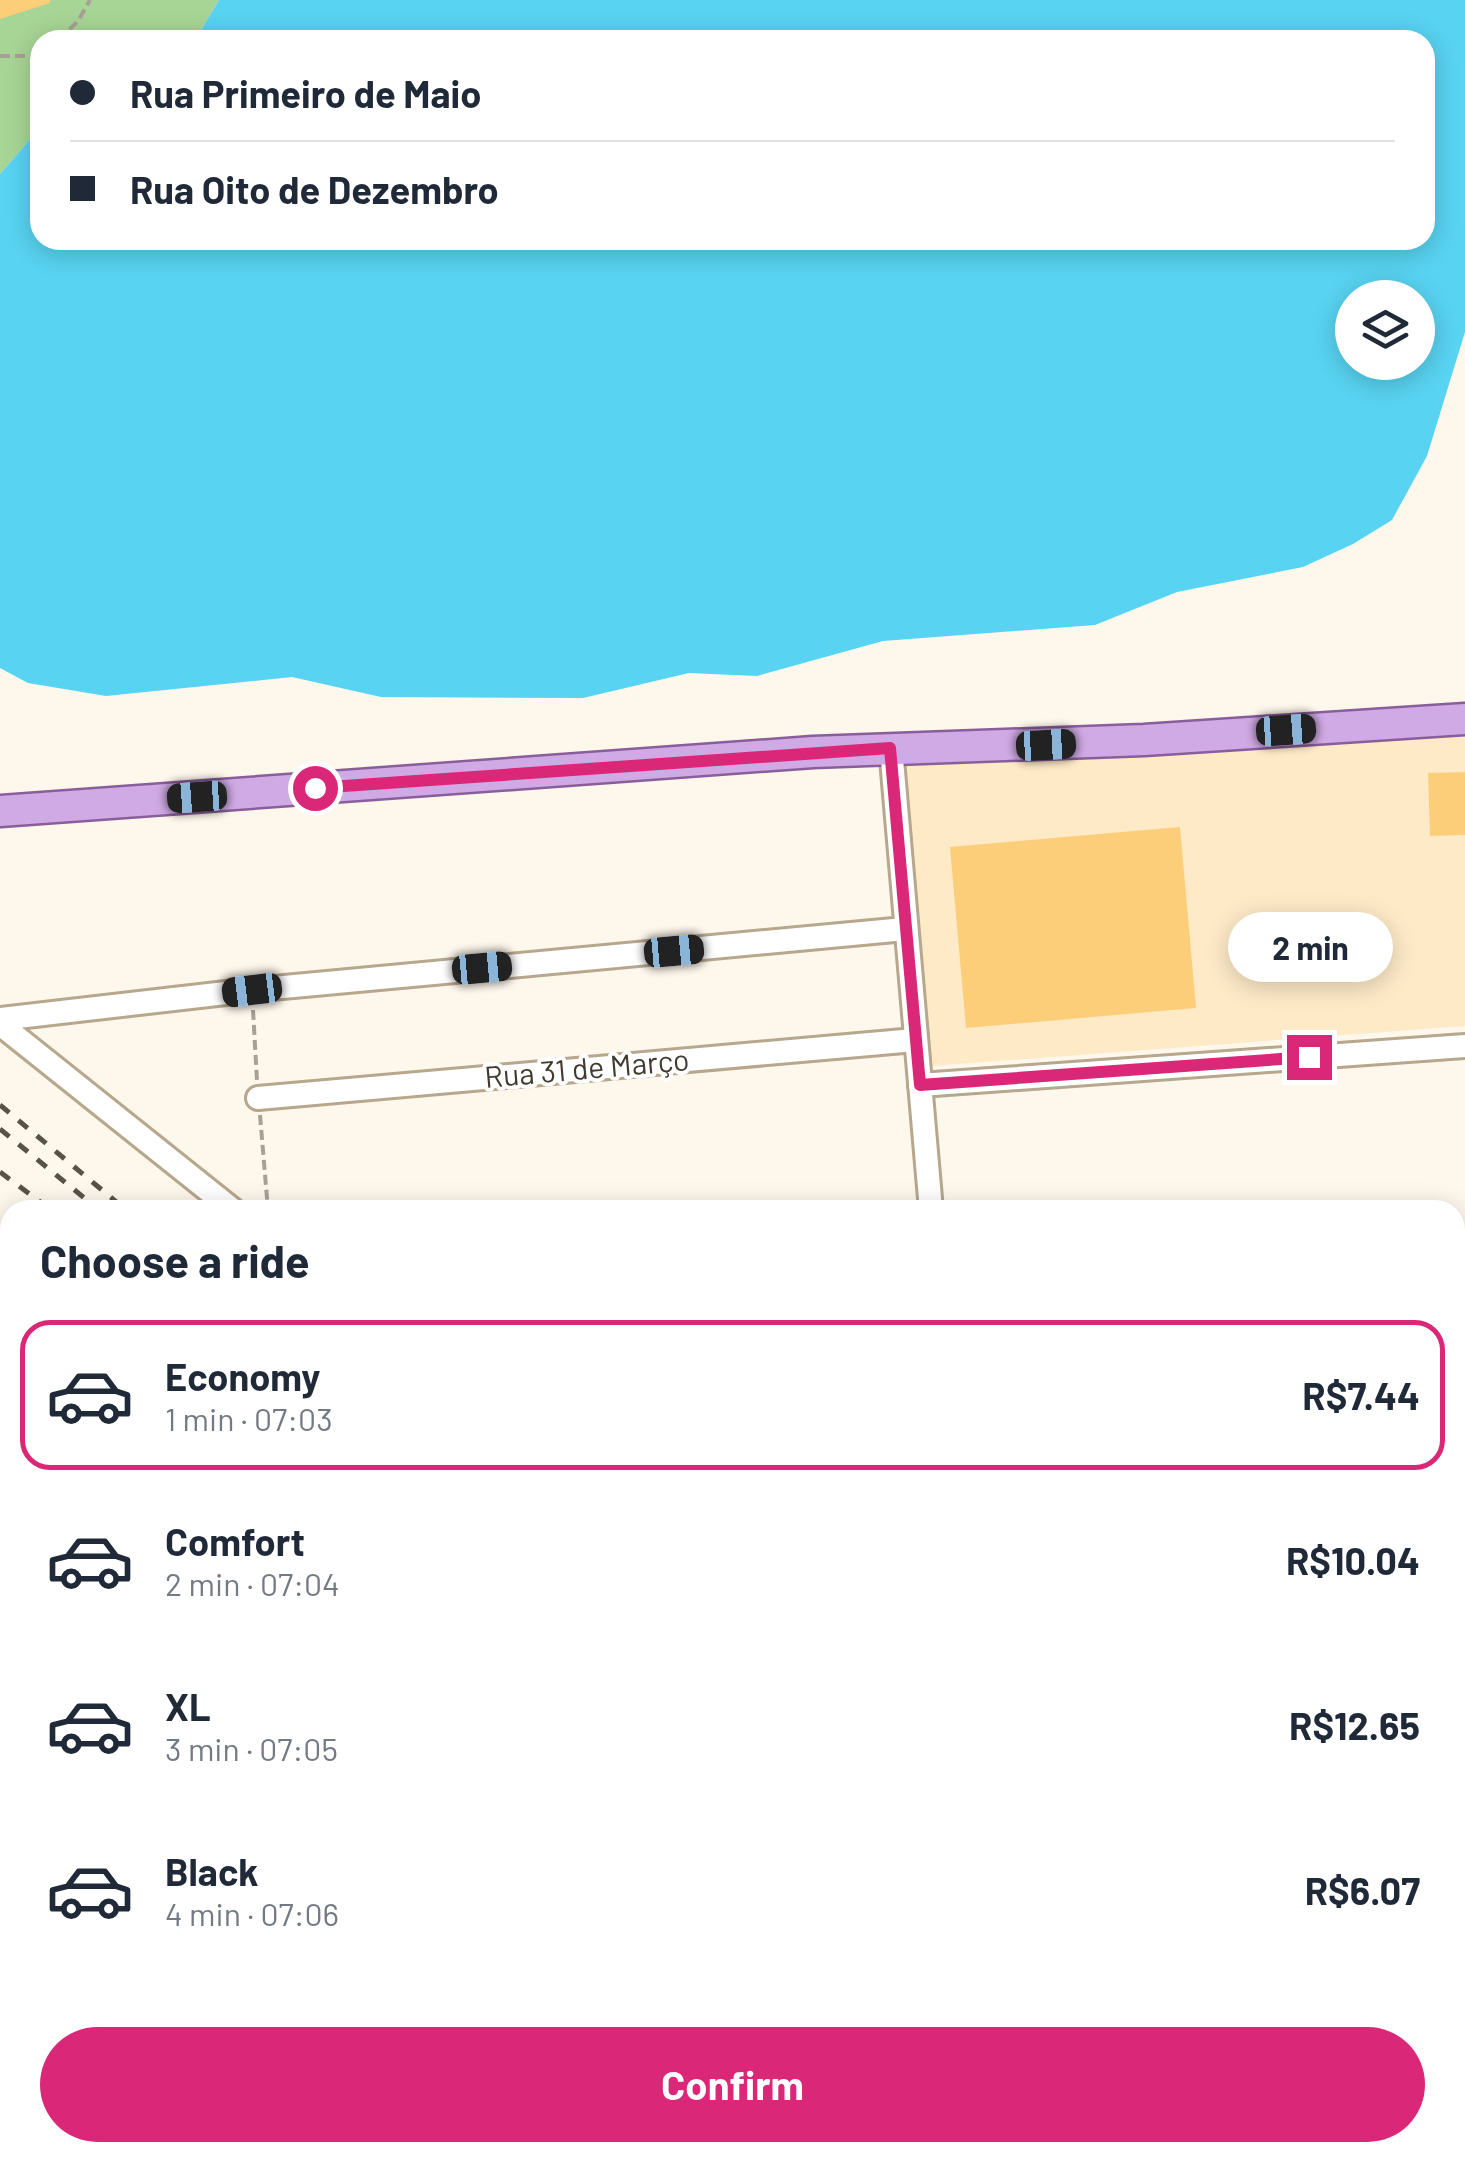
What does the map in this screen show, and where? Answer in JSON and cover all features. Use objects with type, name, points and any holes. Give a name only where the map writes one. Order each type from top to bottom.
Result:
[{"type":"main road","points":[[0,811],[890,748],[1106,742],[1465,719]]},
{"type":"street","points":[[890,748],[930,1200]]},
{"type":"street","points":[[0,1022],[272,988],[905,930]]},
{"type":"street","points":[[0,1022],[221,1200]]},
{"type":"street","name":"Rua 31 de Março","points":[[258,1098],[915,1040]]},
{"type":"street","points":[[920,1085],[1465,1046]]},
{"type":"path","points":[[69,30],[90,0]]},
{"type":"path","points":[[0,56],[30,56]]},
{"type":"shaded area","points":[[1465,729],[1465,1026],[931,1066],[900,758]]},
{"type":"green space","points":[[0,0],[219,0],[201,30],[30,30],[30,139],[0,174]]},
{"type":"water","points":[[219,0],[1465,0],[1465,332],[1427,456],[1392,520],[1353,544],[1303,567],[1177,592],[1095,625],[883,641],[757,676],[689,673],[583,698],[381,697],[292,677],[106,696],[28,683],[0,668],[0,174],[30,139],[30,250],[1435,250],[1435,30],[201,30]]},
{"type":"building","points":[[0,0],[50,0],[50,3],[0,19]]},
{"type":"building","points":[[1465,772],[1465,835],[1430,836],[1428,773]]},
{"type":"building","points":[[1180,827],[1196,1008],[966,1028],[950,847]]},
{"type":"railway","points":[[0,1105],[114,1200]]},
{"type":"railway","points":[[0,1129],[87,1200]]},
{"type":"railway","points":[[0,1172],[38,1200]]},
{"type":"route","points":[[315,788],[890,748],[920,1085],[1309,1057]]}]
